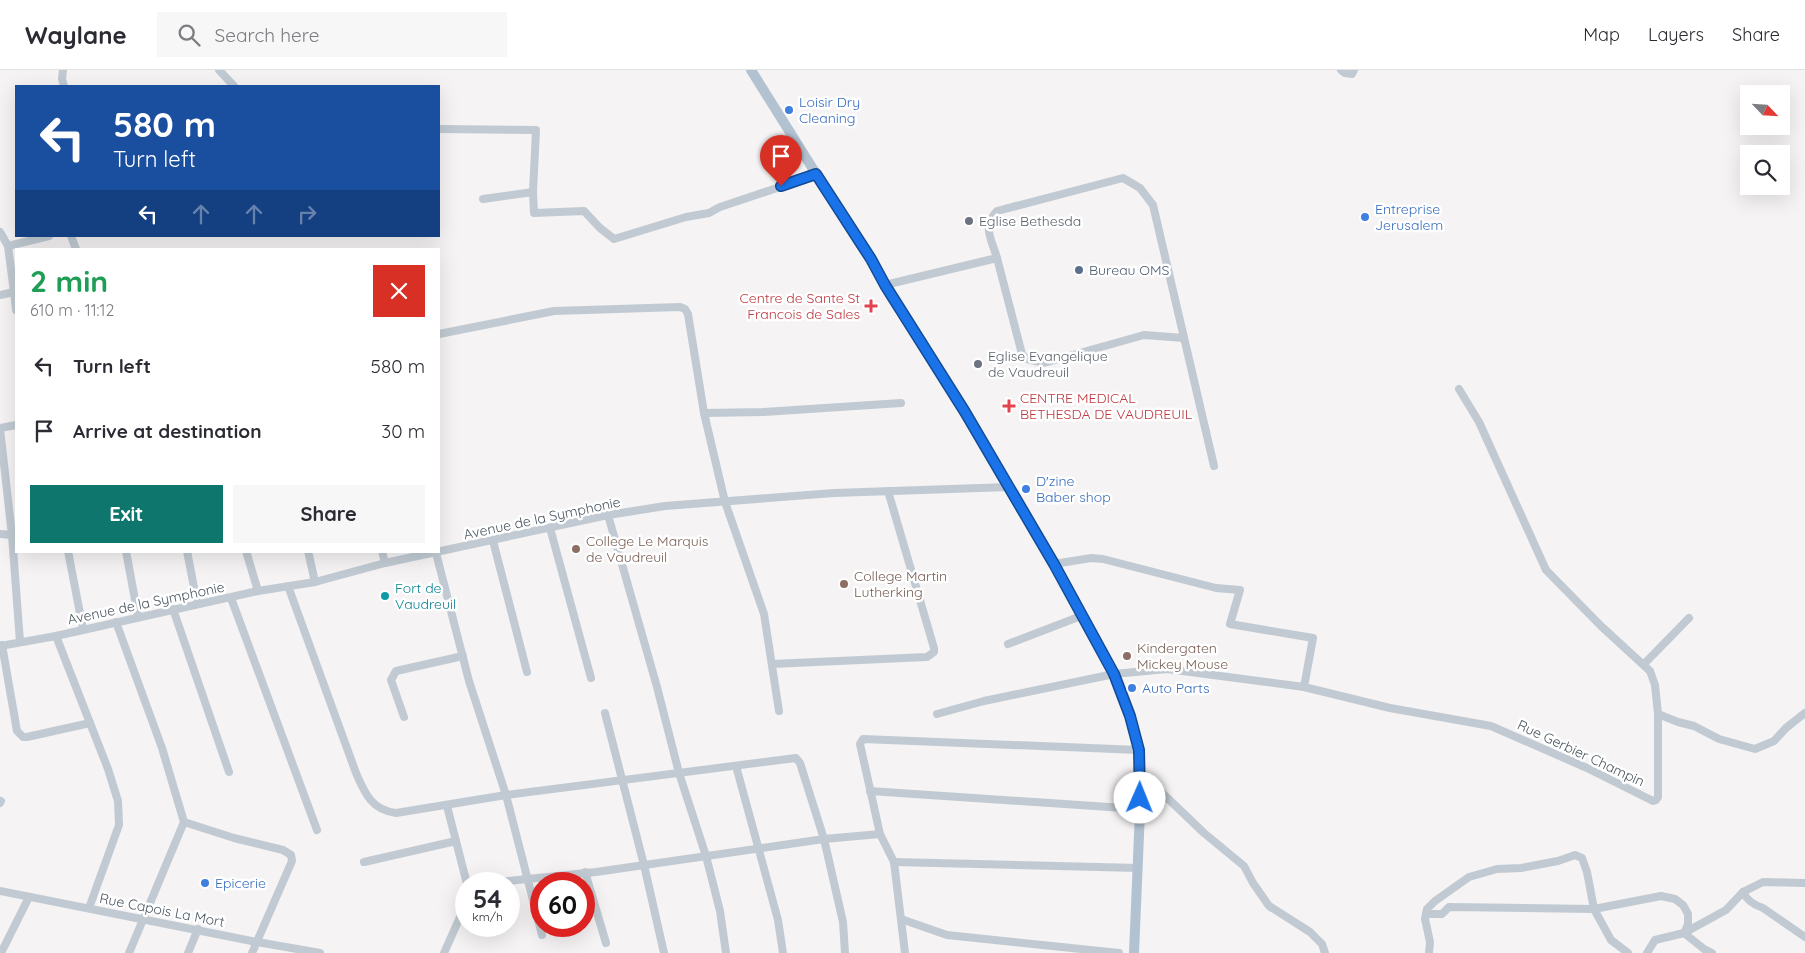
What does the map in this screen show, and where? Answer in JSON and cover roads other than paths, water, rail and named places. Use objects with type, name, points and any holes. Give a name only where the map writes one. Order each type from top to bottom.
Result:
[{"type":"main road","points":[[751,70],[950,387],[1054,564],[1114,674],[1130,716],[1139,750],[1141,788],[1134,953]]},
{"type":"street","points":[[63,70],[64,85]]},
{"type":"street","points":[[219,70],[233,85]]},
{"type":"street","points":[[1341,70],[1352,74],[1354,70]]},
{"type":"street","points":[[440,129],[536,130],[533,192],[534,213],[584,211],[614,239],[686,216],[709,213],[816,174]]},
{"type":"street","points":[[1184,338],[1144,335],[1044,363],[1027,359],[1022,354],[996,258],[988,226],[991,218],[997,211],[1123,178],[1140,188],[1153,205],[1214,466]]},
{"type":"street","points":[[483,199],[533,192]]},
{"type":"street","points":[[0,232],[8,246],[15,292],[0,295]]},
{"type":"street","points":[[8,246],[46,237]]},
{"type":"street","points":[[885,285],[996,258]]},
{"type":"street","points":[[440,334],[554,311],[685,309],[688,314],[704,413],[725,502],[764,614],[779,711]]},
{"type":"street","name":"Rue Gerbier Champin","points":[[937,714],[984,701],[1114,674],[1167,669],[1304,687],[1390,708],[1491,726],[1587,768],[1653,801],[1656,800],[1658,797],[1658,714],[1655,685],[1650,671],[1601,626],[1546,570],[1479,422],[1459,389]]},
{"type":"street","points":[[704,413],[764,412],[901,403]]},
{"type":"street","points":[[15,425],[0,429],[12,535],[20,642]]},
{"type":"street","name":"Avenue de la Symphonie","points":[[440,552],[608,515],[665,506],[825,493],[1009,487]]},
{"type":"street","points":[[772,664],[927,657],[934,652],[888,491]]},
{"type":"street","points":[[608,515],[657,687],[679,773],[706,856],[720,911],[726,953]]},
{"type":"street","points":[[550,528],[591,678]]},
{"type":"street","points":[[0,534],[12,535]]},
{"type":"street","points":[[494,541],[527,672]]},
{"type":"street","points":[[68,553],[83,630]]},
{"type":"street","points":[[126,553],[138,616]]},
{"type":"street","points":[[187,553],[197,604]]},
{"type":"street","points":[[247,553],[258,590]]},
{"type":"street","points":[[308,553],[315,582]]},
{"type":"street","points":[[382,553],[384,563]]},
{"type":"street","points":[[436,553],[469,681],[506,795],[530,893]]},
{"type":"street","name":"Avenue de la Symphonie","points":[[1,646],[231,598],[258,590],[315,582],[384,563],[436,553]]},
{"type":"street","points":[[1054,564],[1091,558],[1102,559],[1216,588],[1240,590],[1230,624],[1313,638],[1304,687]]},
{"type":"street","points":[[288,586],[356,773],[365,793],[380,810],[396,813],[506,795],[798,759],[824,839],[843,922],[845,953]]},
{"type":"street","points":[[231,598],[317,830]]},
{"type":"street","points":[[173,609],[229,772]]},
{"type":"street","points":[[1008,644],[1082,616]]},
{"type":"street","points":[[1644,664],[1689,618]]},
{"type":"street","points":[[116,622],[162,748],[184,822],[129,953]]},
{"type":"street","points":[[56,636],[108,769],[118,801],[119,825],[89,908]]},
{"type":"street","points":[[1,646],[17,731],[20,735],[27,737],[90,723]]},
{"type":"street","points":[[404,717],[391,680],[393,674],[396,671],[463,656]]},
{"type":"street","points":[[605,713],[644,865],[664,953]]},
{"type":"street","points":[[1658,714],[1694,726],[1719,739],[1755,749],[1774,741],[1805,713]]},
{"type":"street","points":[[904,953],[894,862],[880,834],[860,744],[863,739],[1139,750]]},
{"type":"street","points":[[736,766],[778,920],[783,953]]},
{"type":"street","points":[[1141,788],[1159,790],[1204,833],[1244,866],[1269,906],[1310,932],[1322,944],[1325,953]]},
{"type":"street","points":[[870,791],[1139,809]]},
{"type":"street","points":[[447,806],[464,872]]},
{"type":"street","points":[[184,822],[234,838],[283,850],[291,855],[292,861],[252,953]]},
{"type":"street","points":[[585,872],[824,839],[880,834]]},
{"type":"street","points":[[364,862],[456,841]]},
{"type":"street","points":[[1429,953],[1427,909],[1435,901],[1469,877],[1497,869],[1521,868],[1575,855],[1582,858],[1587,872],[1594,909],[1610,940],[1628,953]]},
{"type":"street","points":[[894,862],[1138,868]]},
{"type":"street","points":[[520,880],[530,879]]},
{"type":"street","points":[[1647,953],[1655,940],[1684,933],[1726,910],[1742,892],[1763,882],[1805,883]]},
{"type":"street","name":"Rue Capois La Mort","points":[[0,891],[320,953]]},
{"type":"street","points":[[1742,892],[1746,899],[1755,906],[1763,908],[1805,937]]},
{"type":"street","points":[[1426,914],[1442,914],[1450,907],[1594,909],[1661,896],[1675,899],[1683,905],[1688,914],[1688,924],[1684,933]]},
{"type":"street","points":[[1,953],[29,897]]},
{"type":"street","points":[[595,906],[606,943]]},
{"type":"street","points":[[901,919],[948,935],[1120,953]]},
{"type":"street","points":[[444,953],[455,928]]},
{"type":"street","points":[[188,953],[198,929]]},
{"type":"street","points":[[1684,933],[1712,953]]},
{"type":"place","name":"Loisir Dry Cleaning","points":[[789,110]]},
{"type":"place","name":"Entreprise Jerusalem","points":[[1365,217]]},
{"type":"place","name":"Eglise Bethesda","points":[[969,221]]},
{"type":"place","name":"Bureau OMS","points":[[1079,270]]},
{"type":"place","name":"Centre de Sante St Francois de Sales","points":[[871,306]]},
{"type":"place","name":"Eglise Evangelique de Vaudreuil","points":[[978,364]]},
{"type":"place","name":"CENTRE MEDICAL BETHESDA DE VAUDREUIL","points":[[1009,406]]},
{"type":"place","name":"D'zine Baber shop","points":[[1026,489]]},
{"type":"place","name":"College Le Marquis de Vaudreuil","points":[[576,549]]},
{"type":"place","name":"College Martin Lutherking","points":[[844,584]]},
{"type":"place","name":"Fort de Vaudreuil","points":[[385,596]]},
{"type":"place","name":"Kindergaten Mickey Mouse","points":[[1127,656]]},
{"type":"place","name":"Auto Parts","points":[[1132,688]]},
{"type":"place","name":"Epicerie","points":[[205,883]]}]
